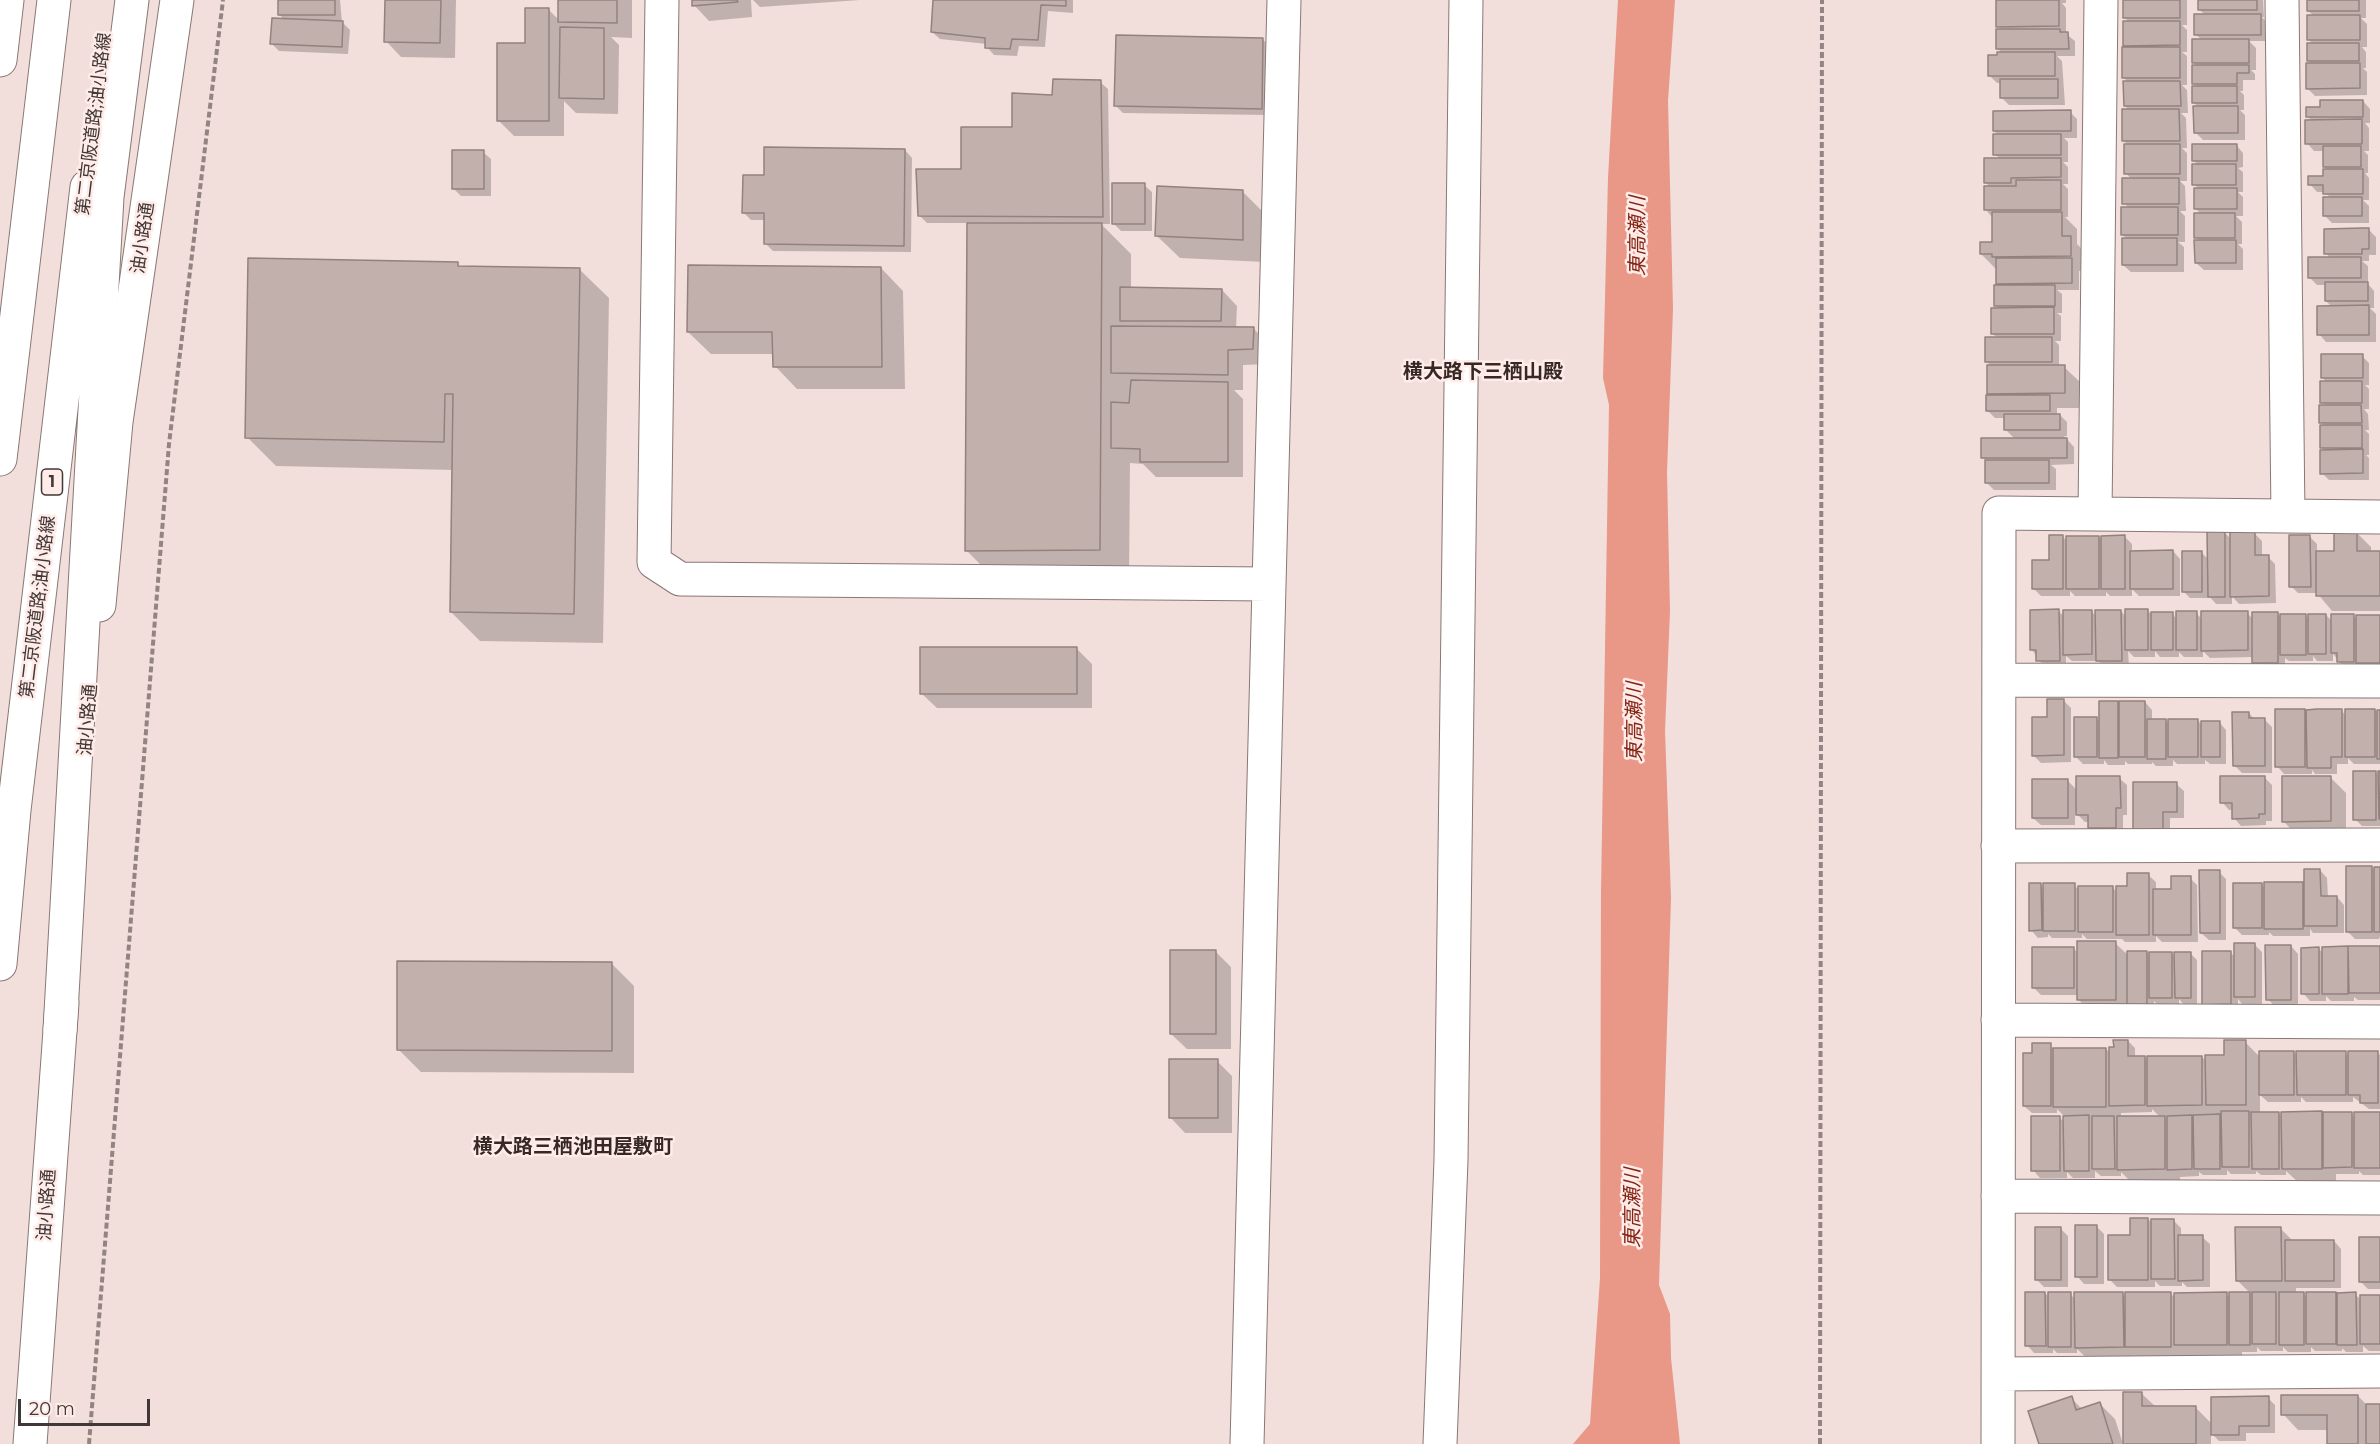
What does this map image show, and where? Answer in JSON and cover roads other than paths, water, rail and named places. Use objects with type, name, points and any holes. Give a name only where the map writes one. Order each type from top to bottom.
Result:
[{"type":"main road","points":[[0,60],[7,0]]},
{"type":"main road","points":[[0,459],[54,0]]},
{"type":"main road","name":"第二京阪道路;油小路線","points":[[0,964],[15,798],[108,0]]},
{"type":"main road","points":[[60,1030],[80,640],[107,197],[132,0]]},
{"type":"main road","name":"油小路通","points":[[30,1444],[60,1030],[116,422],[177,0]]},
{"type":"main road","points":[[662,0],[654,562],[680,579],[1269,584]]},
{"type":"main road","points":[[1247,1444],[1284,0]]},
{"type":"main road","points":[[1440,1444],[1451,1160],[1466,0]]},
{"type":"main road","points":[[2095,514],[2101,0]]},
{"type":"main road","points":[[2282,0],[2288,516]]},
{"type":"main road","points":[[1998,1444],[1999,513],[2380,517]]},
{"type":"main road","points":[[2000,680],[2380,681]]},
{"type":"main road","points":[[1998,846],[2380,845]]},
{"type":"main road","points":[[1998,1020],[2380,1022]]},
{"type":"main road","points":[[1998,1196],[2380,1198]]},
{"type":"main road","points":[[1999,1374],[2380,1371]]},
{"type":"water","name":"東高瀬川","points":[[1618,0],[1675,0],[1668,101],[1673,309],[1667,472],[1670,611],[1665,731],[1671,898],[1659,1285],[1670,1314],[1671,1358],[1680,1444],[1573,1444],[1590,1424],[1600,1278],[1601,892],[1609,405],[1603,378],[1608,178]]},
{"type":"district","name":"横大路下三栖山殿","points":[[1483,372]]},
{"type":"district","name":"横大路三栖池田屋敷町","points":[[573,1147]]}]
